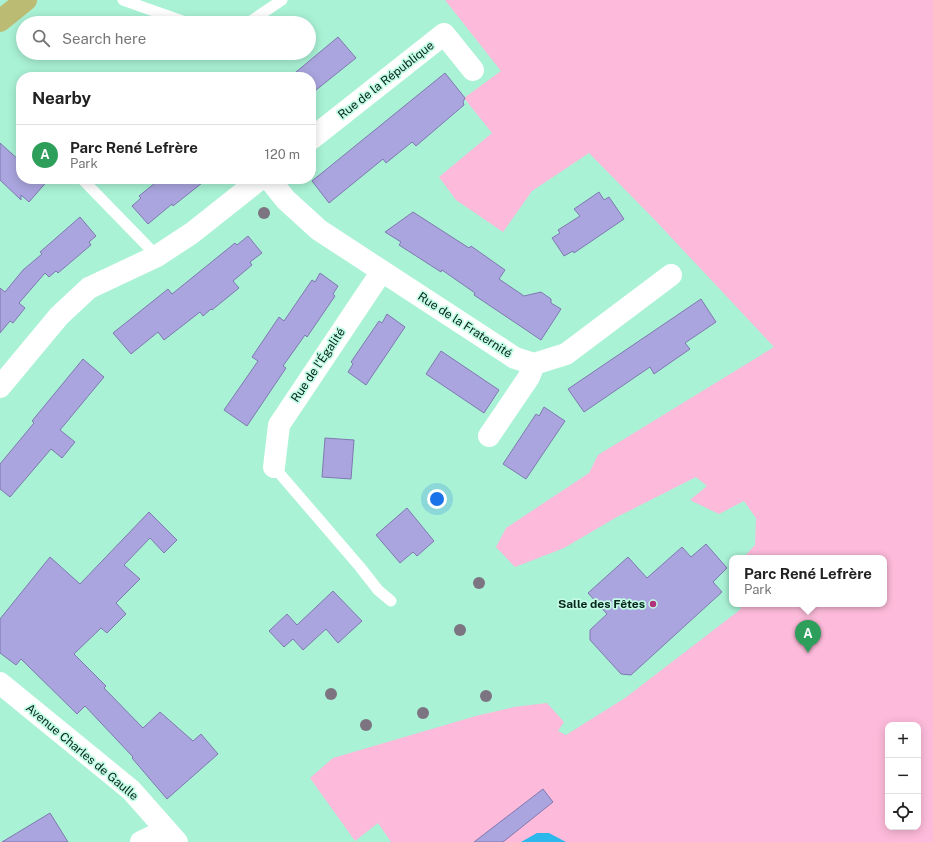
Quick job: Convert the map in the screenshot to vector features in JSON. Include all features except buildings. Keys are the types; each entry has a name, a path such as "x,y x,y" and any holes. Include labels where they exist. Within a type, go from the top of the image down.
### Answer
{"main road":[{"path":"0,21 26,0"}],"street":[{"name":"Rue de la République","path":"316,135 444,34 474,70"},
{"path":"0,387 59,316 89,288 157,256 192,233 254,184"},
{"name":"Rue de la Fraternité","path":"273,184 286,200 319,230 516,358 534,364"},
{"name":"Rue de l'Égalité","path":"274,467 279,425 382,271"},
{"path":"489,436 529,377 534,364 566,354 671,274"},
{"name":"Avenue Charles de Gaulle","path":"0,683 131,790 172,836"},
{"path":"141,842 172,836"}],"lane":[{"path":"123,0 138,3 170,16"},
{"path":"258,16 282,0"},
{"path":"87,184 157,256"},
{"path":"274,467 378,590 391,601"}],"shaded area":[{"path":"445,0 933,0 933,842 391,842 378,823 355,841 310,778 333,758 476,716 514,707 547,703 564,722 558,731 566,735 625,698 741,609 740,607 887,607 887,555 746,555 755,545 756,518 744,501 719,514 690,500 707,486 696,477 615,518 564,548 515,567 496,547 506,528 589,473 598,455 774,347 653,218 589,153 532,191 503,232 456,200 439,177 492,133 464,98 501,71"}],"water":[{"path":"537,833 549,833 566,842 521,842"}],"place":[{"name":"Salle des Fêtes","path":"653,604"},
{"name":"Parc René Lefrère","path":"808,653"}]}
